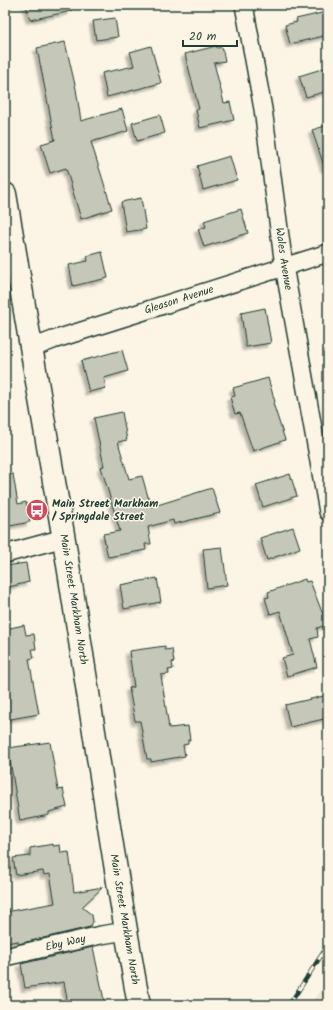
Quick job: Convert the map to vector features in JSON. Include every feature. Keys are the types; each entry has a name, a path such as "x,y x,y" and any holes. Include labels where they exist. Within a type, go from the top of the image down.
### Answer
{"main road":[{"name":"Main Street Markham North","path":"5,194 30,349 64,538 139,1005"}],"street":[{"name":"Wales Avenue","path":"244,5 263,109 284,266 328,512"},
{"name":"Gleason Avenue","path":"30,349 328,253"},
{"path":"5,554 64,538"},
{"name":"Eby Way","path":"5,957 101,935 126,931"}],"shaded area":[{"path":"328,980 328,1005 309,1005"}],"building":[{"path":"26,5 70,5 71,11 30,20"},
{"path":"326,12 328,35 290,44 285,25 297,22 296,19"},
{"path":"115,18 118,37 96,40 93,21"},
{"path":"65,42 76,89 81,121 122,109 128,131 91,142 112,209 81,219 66,168 50,173 41,144 55,140 37,48"},
{"path":"151,46 161,83 107,97 102,73 134,66 130,52"},
{"path":"216,46 217,48 222,47 225,61 214,63 224,103 230,102 234,120 200,128 196,110 199,109 185,54"},
{"path":"328,67 328,91 306,97 299,76"},
{"path":"160,115 165,133 137,141 132,123"},
{"path":"328,125 328,168 325,169 312,130"},
{"path":"230,156 237,180 203,190 197,166"},
{"path":"141,198 146,229 126,232 121,202"},
{"path":"241,209 248,233 204,247 198,229 206,227 204,221"},
{"path":"102,252 108,278 73,286 69,265 88,261 87,256"},
{"path":"265,308 271,343 246,347 241,313"},
{"path":"122,350 128,371 104,378 106,388 89,392 81,361"},
{"path":"268,378 275,402 273,403 285,440 253,451 240,413 235,414 230,397 235,396 233,388"},
{"path":"122,412 127,440 118,442 129,479 142,476 151,507 212,488 220,513 174,524 173,520 148,527 151,544 145,544 146,550 108,557 103,534 120,531 101,467 104,466 94,418"},
{"path":"13,474 18,504 26,502 30,522 5,527 5,475"},
{"path":"290,474 297,496 263,507 256,485"},
{"path":"293,527 300,548 267,560 260,538"},
{"path":"222,547 227,585 207,588 203,549"},
{"path":"26,563 29,582 5,588 5,566"},
{"path":"157,578 161,602 124,609 120,585"},
{"path":"305,579 306,582 310,581 327,625 317,628 318,637 310,639 317,667 287,676 282,658 293,655 280,611 270,614 265,598 269,597 268,592"},
{"path":"24,625 26,635 34,634 36,649 32,649 34,658 29,659 39,714 5,720 5,629"},
{"path":"165,646 165,650 172,649 174,662 172,662 173,669 168,670 169,674 161,675 169,728 188,726 190,740 188,740 188,744 183,745 185,756 151,762 151,759 147,759 140,721 135,721 129,688 134,687 129,651"},
{"path":"328,695 328,718 290,727 285,705"},
{"path":"50,742 58,790 63,789 67,807 49,812 49,815 20,821 8,748"},
{"path":"53,844 53,846 60,845 61,853 69,852 74,892 103,887 82,907 92,915 93,922 90,927 18,944 18,941 5,943 5,912 55,903 50,874 44,875 43,871 16,875 13,858 30,856 30,848"},
{"path":"93,947 105,1005 68,1005 64,982 25,988 21,964"}],"railway":[{"path":"289,1005 328,945"}],"place":[{"name":"Main Street Markham / Springdale Street","path":"37,510"}]}
